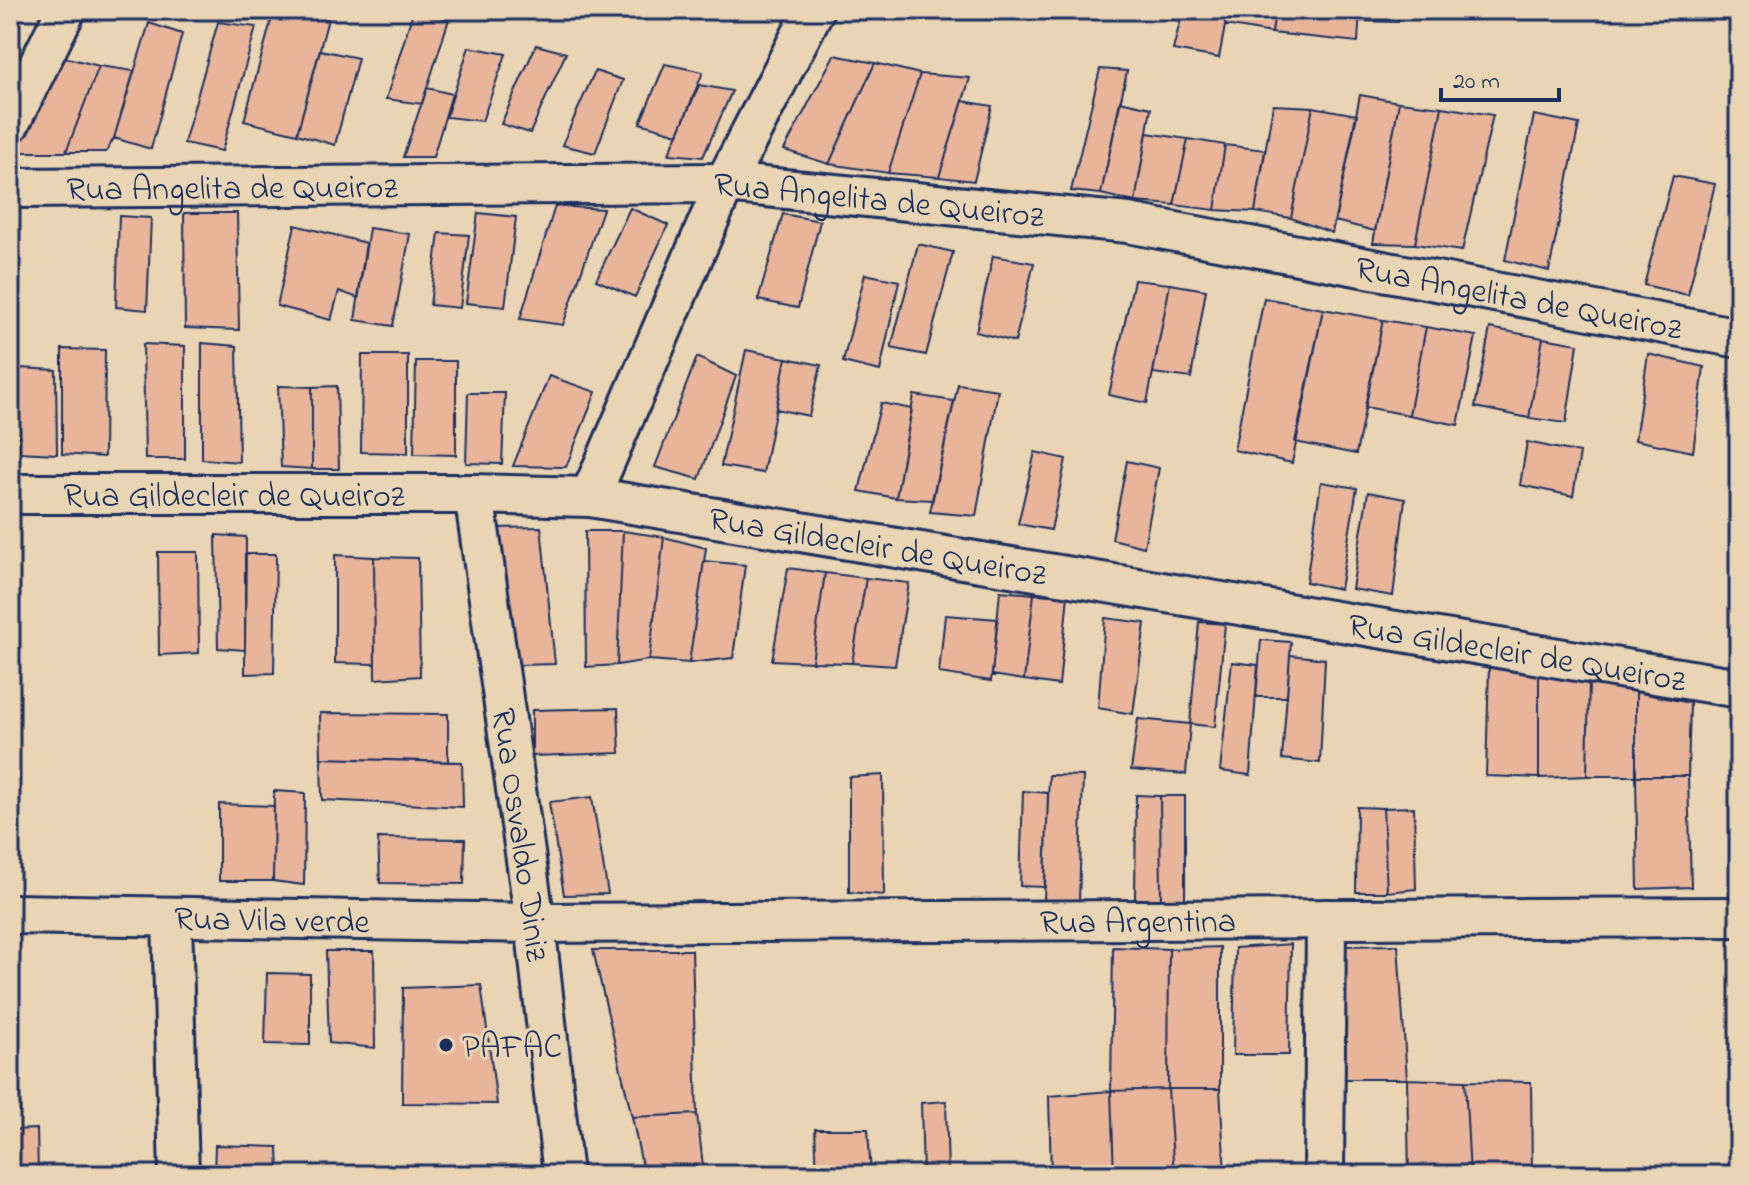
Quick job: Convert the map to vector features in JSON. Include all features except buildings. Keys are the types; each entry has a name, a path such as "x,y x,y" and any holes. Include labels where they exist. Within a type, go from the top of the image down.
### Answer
{"street":[{"path":"10,123 66,10"},
{"path":"590,497 725,183 814,10"},
{"name":"Rua Angelita de Queiroz","path":"10,188 725,183 1128,223 1739,338"},
{"name":"Rua Gildecleir de Queiroz","path":"10,494 590,497 1739,688"},
{"name":"Rua Osvaldo Diniz","path":"474,494 535,923 563,1175"},
{"name":"Rua Vila verde","path":"10,914 535,923"},
{"name":"Rua Argentina","path":"535,923 1739,917"},
{"path":"172,918 179,1175"},
{"path":"1324,1175 1326,919"}],"place":[{"name":"PAFAC","path":"446,1045"}]}
